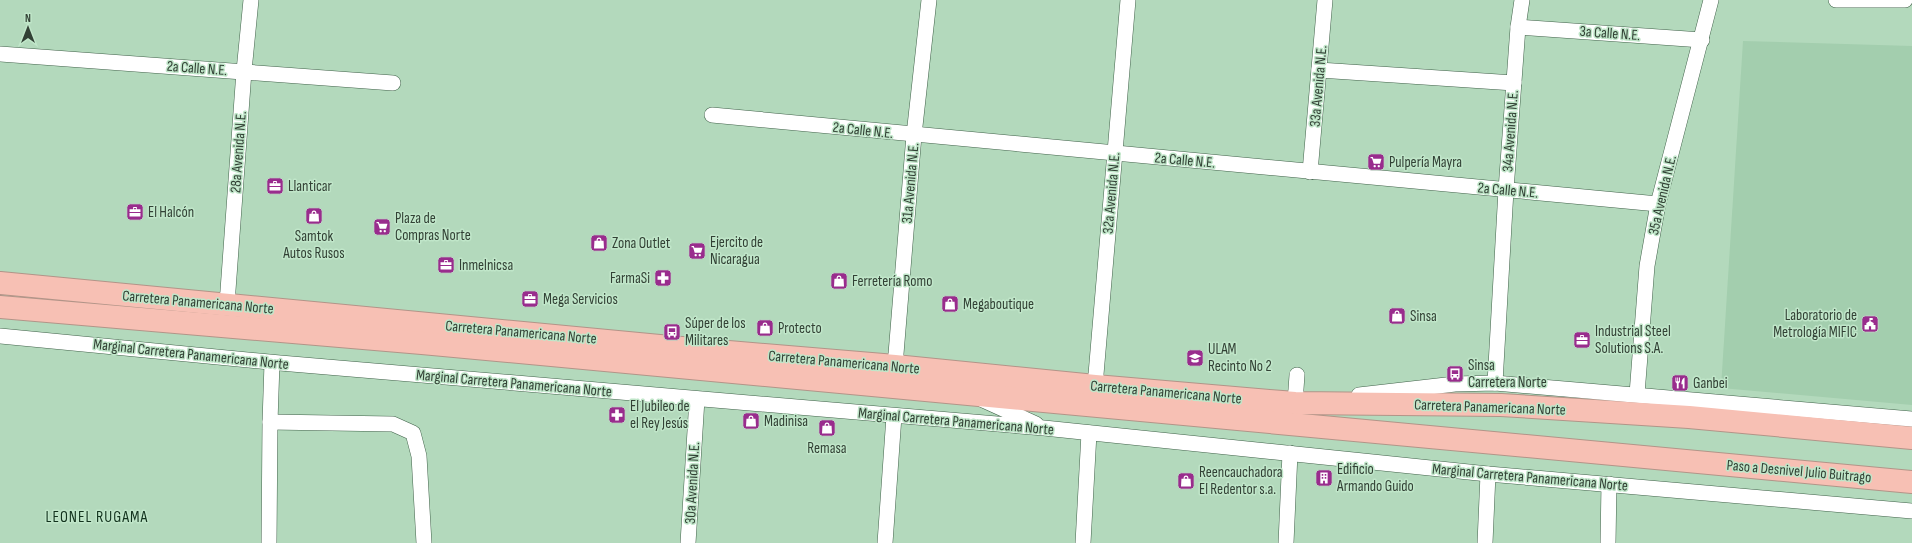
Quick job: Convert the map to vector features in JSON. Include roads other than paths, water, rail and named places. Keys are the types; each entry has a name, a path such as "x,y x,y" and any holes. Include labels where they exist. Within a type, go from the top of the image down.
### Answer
{"highway":[{"name":"Carretera Panamericana Norte","path":"0,283 670,347 1295,403 1500,405 1689,417 1912,438"},
{"name":"Carretera Panamericana Norte","path":"0,307 321,334 970,393 1686,461"},
{"name":"Paso a Desnivel Julio Buitrago","path":"1686,461 1912,482"}],"street":[{"name":"28a Avenida N.E.","path":"227,304 244,71 251,0"},
{"name":"31a Avenida N.E.","path":"895,366 914,135 929,0"},
{"name":"32a Avenida N.E.","path":"1095,386 1128,0"},
{"name":"33a Avenida N.E.","path":"1310,172 1325,0"},
{"name":"34a Avenida N.E.","path":"1495,383 1506,190 1518,26 1522,0"},
{"name":"35a Avenida N.E.","path":"1637,394 1647,266 1658,204 1712,0"},
{"path":"1836,0 1905,0"},
{"name":"3a Calle N.E.","path":"1518,26 1702,40"},
{"name":"2a Calle N.E.","path":"0,54 393,83"},
{"path":"1319,70 1514,83"},
{"name":"2a Calle N.E.","path":"712,115 1658,204"},
{"name":"Marginal Carretera Panamericana Norte","path":"0,336 272,363 1090,432 1488,474 1912,511"},
{"path":"269,543 272,363"},
{"path":"1297,375 1295,403 1455,384 1495,383 1637,394 1912,419"},
{"path":"970,393 1044,428"},
{"name":"30a Avenida N.E.","path":"688,543 697,399"},
{"path":"885,543 894,416"},
{"path":"270,422 393,424 413,432 419,456 424,543"},
{"path":"1082,543 1090,432"},
{"path":"1286,543 1290,453"},
{"path":"1485,543 1488,474"},
{"path":"1608,543 1609,484"}],"place":[{"name":"Pulpería Mayra","path":"1376,162"},
{"name":"Llanticar","path":"275,186"},
{"name":"El Halcón","path":"135,212"},
{"name":"Samtok Autos Rusos","path":"314,216"},
{"name":"Plaza de Compras Norte","path":"382,227"},
{"name":"Zona Outlet","path":"599,243"},
{"name":"Ejercito de Nicaragua","path":"697,251"},
{"name":"Inmelnicsa","path":"446,265"},
{"name":"FarmaSi","path":"663,278"},
{"name":"Ferretería Romo","path":"839,281"},
{"name":"Mega Servicios","path":"530,299"},
{"name":"Megaboutique","path":"950,304"},
{"name":"Sinsa","path":"1397,316"},
{"name":"Laboratorio de Metrología MIFIC","path":"1870,324"},
{"name":"Protecto","path":"765,328"},
{"name":"Súper de los Militares","path":"672,332"},
{"name":"Industrial Steel Solutions S.A.","path":"1582,340"},
{"name":"ULAM Recinto No 2","path":"1195,358"},
{"name":"Sinsa Carretera Norte","path":"1455,374"},
{"name":"Ganbei","path":"1680,383"},
{"name":"El Jubileo de el Rey Jesús","path":"617,415"},
{"name":"Madinisa","path":"751,421"},
{"name":"Remasa","path":"827,428"},
{"name":"Edificio Armando Guido","path":"1324,478"},
{"name":"Reencauchadora El Redentor s.a.","path":"1186,481"}],"district":[{"name":"LEONEL RUGAMA","path":"97,516"}]}
